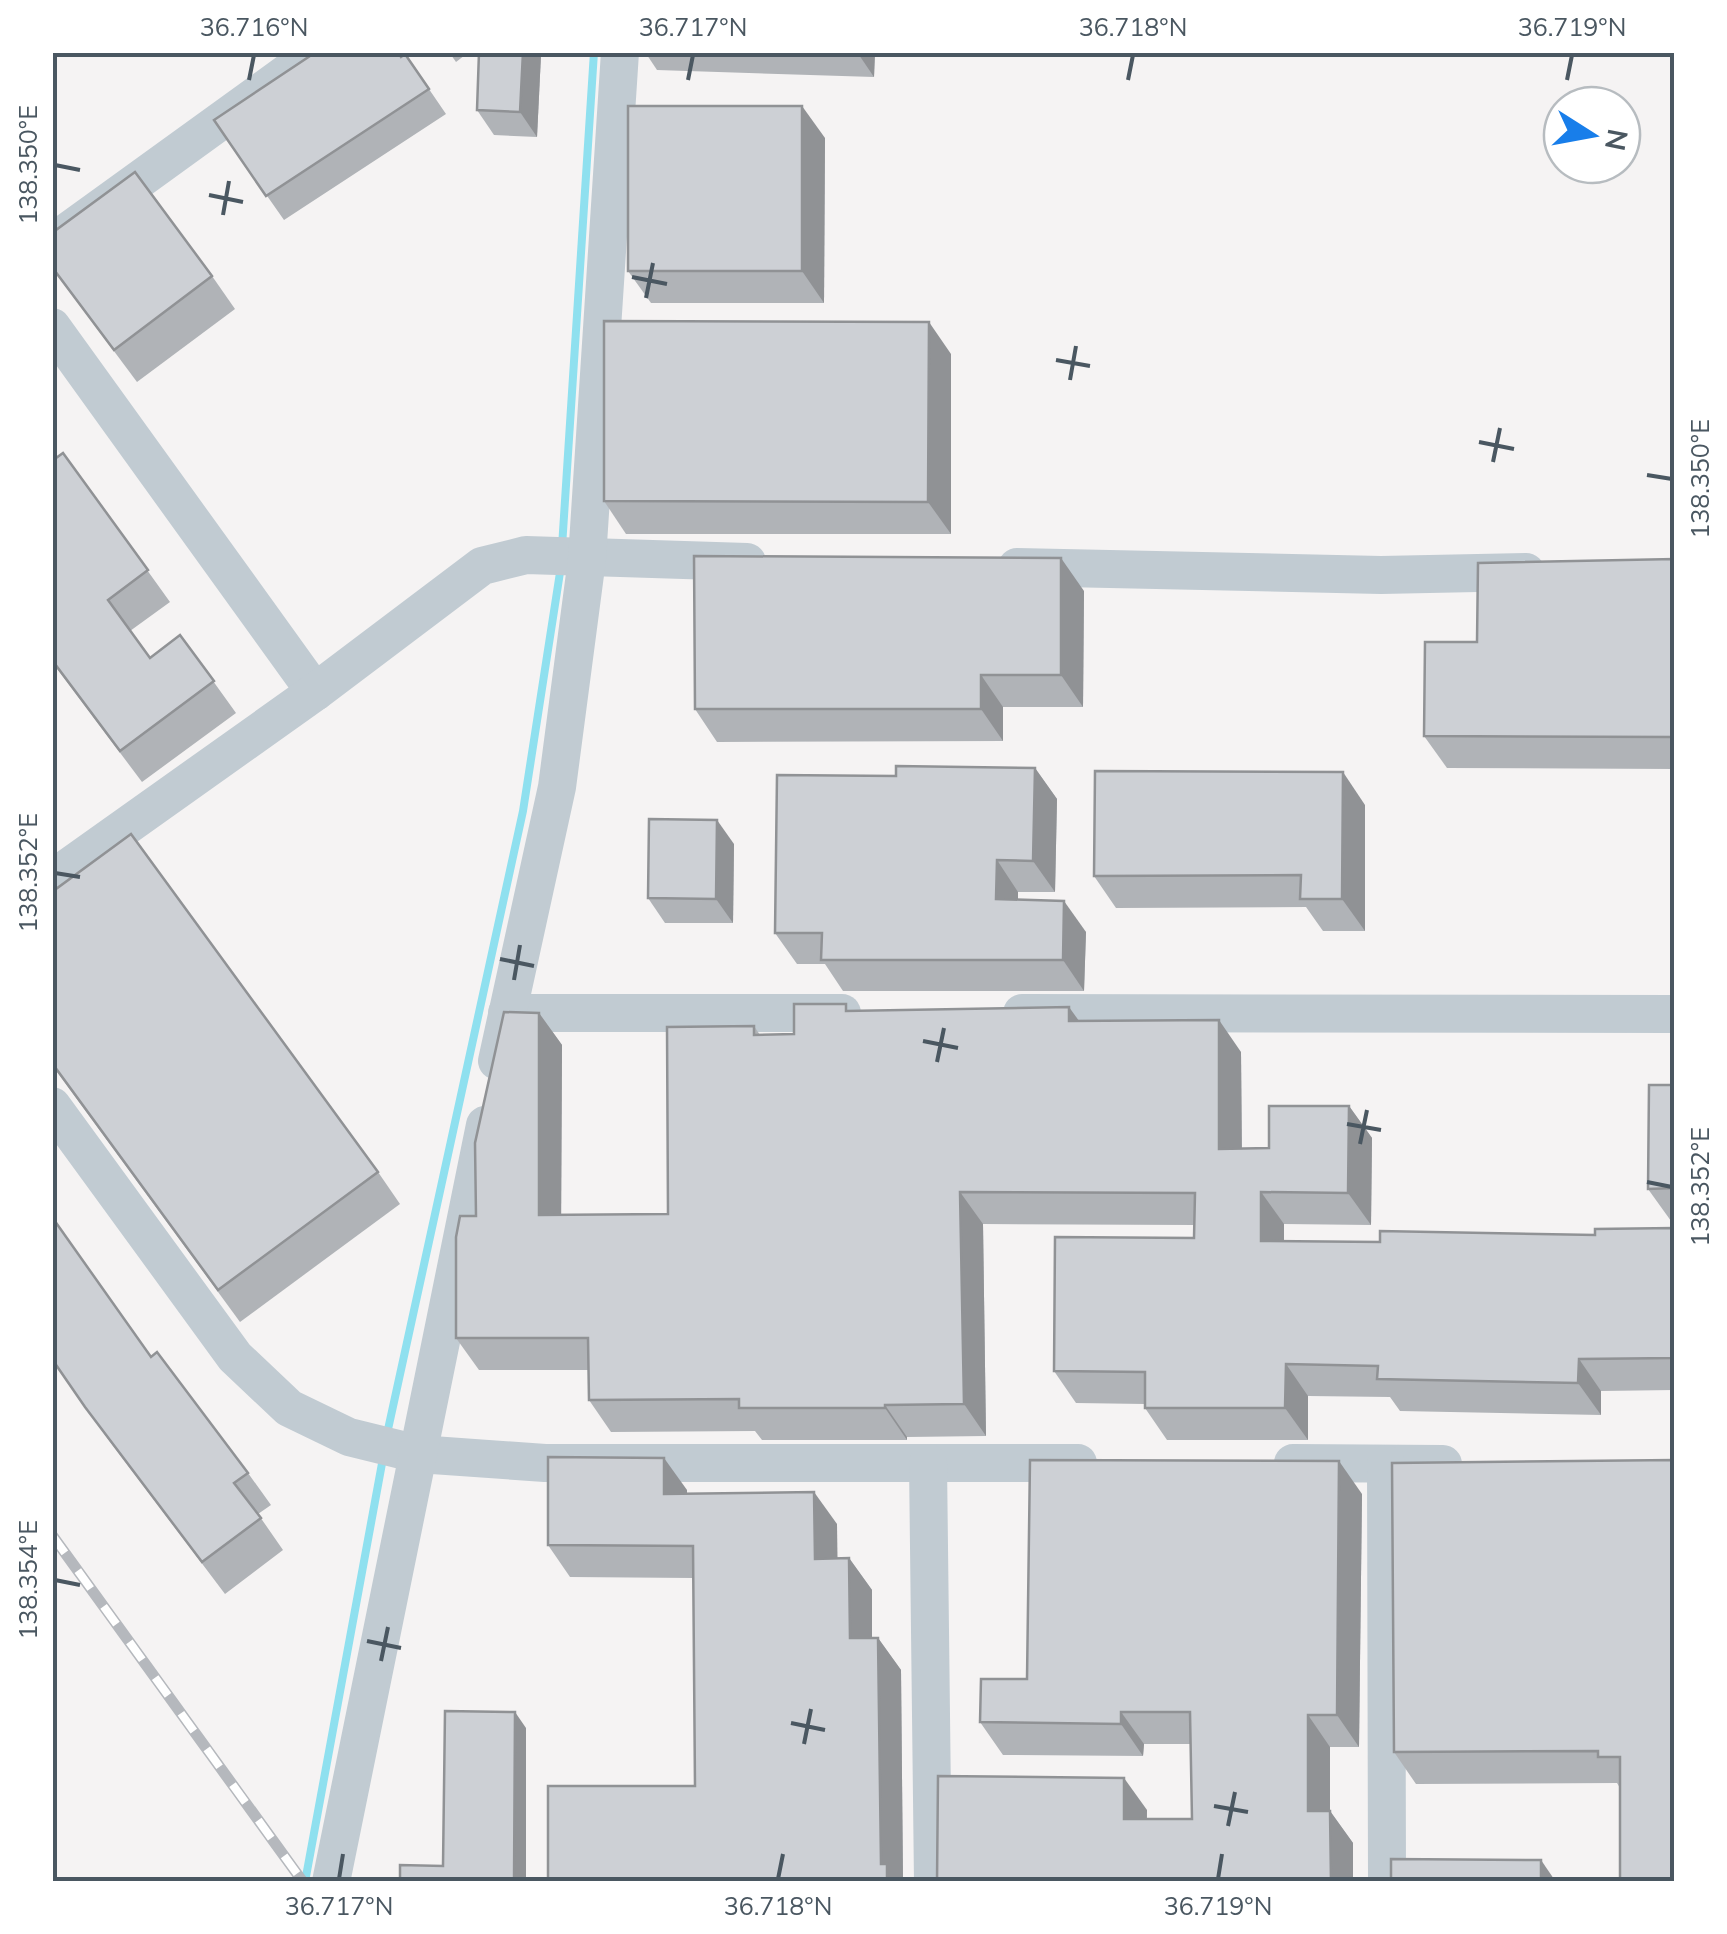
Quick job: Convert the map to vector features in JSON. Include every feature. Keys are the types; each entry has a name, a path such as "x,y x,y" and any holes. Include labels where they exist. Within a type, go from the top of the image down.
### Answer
{"street":[{"path":"52,243 316,52"},
{"path":"332,1882 507,1013 558,788 588,558 620,52"},
{"path":"52,327 315,692"},
{"path":"52,879 315,692 482,566 526,555 781,562"},
{"path":"974,566 1382,575 1557,572"},
{"path":"507,1013 885,1013"},
{"path":"984,1013 1674,1014"},
{"path":"52,1106 235,1356 288,1408 350,1437 418,1454 545,1463 1108,1463"},
{"path":"928,1463 933,1882"},
{"path":"1267,1464 1482,1464"},
{"path":"1386,1464 1387,1882"}],"building":[{"path":"316,52 398,52 401,57 405,54 429,89 266,196 214,120"},
{"path":"479,52 523,52 520,112 477,110"},
{"path":"628,106 802,106 802,271 628,271"},
{"path":"135,172 212,276 114,350 52,267 52,233"},
{"path":"604,321 929,322 928,502 604,501"},
{"path":"63,453 148,570 108,600 150,658 180,635 214,681 120,751 52,660 52,461"},
{"path":"694,556 1061,558 1061,675 981,675 981,709 695,709"},
{"path":"1674,559 1674,737 1424,736 1425,642 1477,642 1478,563"},
{"path":"896,766 1035,768 1033,861 997,860 996,899 1064,901 1063,960 821,960 822,933 775,933 777,775 896,776"},
{"path":"1095,771 1343,772 1342,899 1300,899 1301,875 1094,876"},
{"path":"649,819 717,820 716,899 648,898"},
{"path":"131,834 378,1172 218,1290 52,1063 52,892"},
{"path":"794,1004 846,1004 846,1011 1069,1007 1069,1021 1219,1020 1219,1149 1269,1148 1269,1106 1349,1106 1348,1193 1261,1192 1261,1241 1380,1242 1380,1231 1595,1235 1595,1229 1674,1228 1674,1358 1579,1359 1578,1383 1377,1379 1378,1366 1286,1364 1285,1408 1145,1408 1145,1372 1054,1371 1055,1237 1194,1238 1195,1193 960,1192 964,1404 739,1408 739,1399 589,1400 588,1338 456,1338 456,1237 460,1216 476,1216 475,1143 504,1012 539,1013 539,1215 668,1214 667,1027 754,1026 754,1035 794,1034"},
{"path":"1649,1085 1674,1085 1674,1188 1648,1189"},
{"path":"52,1217 151,1357 157,1352 248,1473 234,1483 261,1518 202,1562 52,1359"},
{"path":"548,1457 664,1458 664,1494 814,1492 815,1559 849,1558 850,1638 878,1638 881,1864 887,1864 887,1882 548,1882 548,1786 695,1786 693,1546 548,1545"},
{"path":"1030,1460 1339,1461 1337,1715 1308,1715 1308,1811 1330,1811 1331,1882 937,1882 938,1776 1124,1778 1124,1819 1192,1819 1190,1712 1121,1712 1121,1724 980,1722 981,1679 1027,1679"},
{"path":"1674,1460 1674,1882 1620,1882 1620,1757 1598,1757 1598,1751 1394,1752 1392,1463"},
{"path":"445,1711 515,1712 514,1882 400,1882 400,1865 443,1866"},
{"path":"1391,1859 1541,1860 1541,1882 1391,1882"}],"waterway":[{"path":"562,547 594,52"},
{"path":"387,1434 523,811 561,566"},
{"path":"305,1882 383,1458"}],"railway":[{"path":"52,1535 303,1882"}]}
